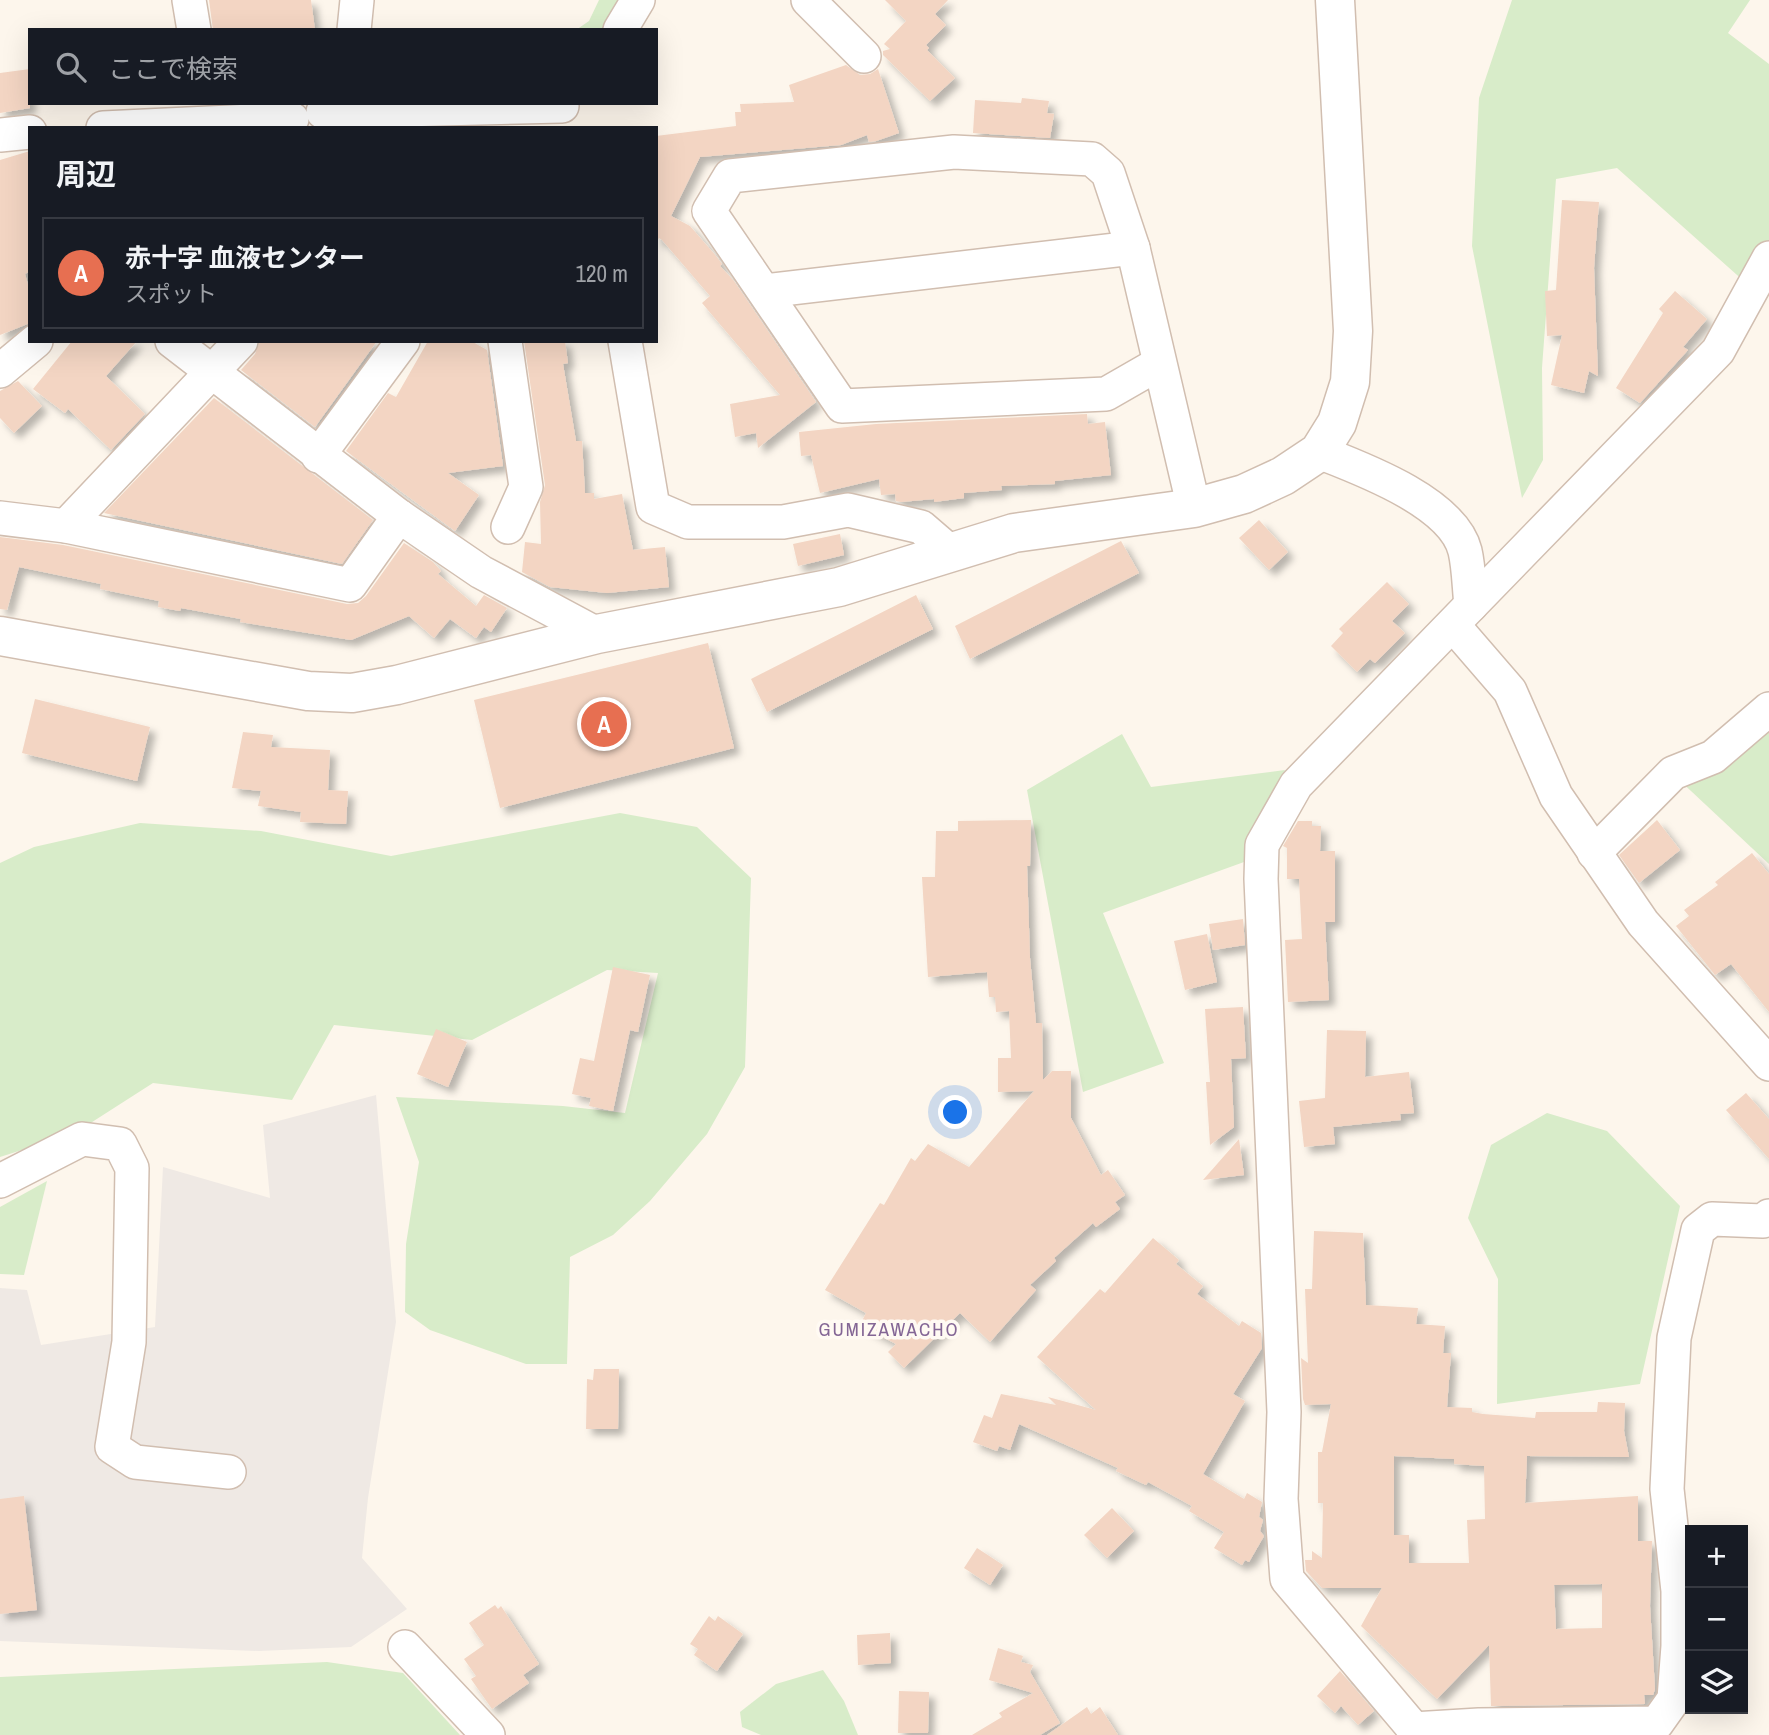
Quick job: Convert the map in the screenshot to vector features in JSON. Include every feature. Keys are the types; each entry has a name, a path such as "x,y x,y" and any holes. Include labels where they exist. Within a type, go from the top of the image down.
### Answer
{"street":[{"path":"189,0 194,28"},
{"path":"354,28 357,0"},
{"path":"621,28 638,0"},
{"path":"808,0 864,56"},
{"path":"0,636 309,691 352,693 397,685 597,634 839,587 1014,533 1195,508 1254,489 1283,476 1319,452 1337,423 1350,382 1353,331 1335,0"},
{"path":"116,126 209,112 459,119 559,112"},
{"path":"0,135 28,132"},
{"path":"1160,363 1107,394 842,406 709,211 730,176 954,152 1092,159 1108,173 1133,248 1195,508"},
{"path":"765,291 1133,248"},
{"path":"1769,258 1718,351 1296,785 1262,845 1284,1412 1281,1499 1287,1579 1416,1732 1657,1723 1674,1699 1678,1591 1667,1489 1674,1338 1698,1230 1712,1219 1763,1221 1769,1216"},
{"path":"0,371 34,343"},
{"path":"175,343 399,516 481,572 597,634"},
{"path":"66,526 238,343"},
{"path":"318,456 402,343"},
{"path":"505,343 526,487 508,527"},
{"path":"625,343 653,507 688,522 783,522 849,510 921,527 950,552"},
{"path":"1319,452 1372,472 1415,495 1447,524 1464,548 1462,615 1510,691 1556,796 1643,923 1769,1064"},
{"path":"0,518 66,526 350,586 399,516"},
{"path":"1594,853 1673,773 1713,757 1769,709"},
{"path":"0,1181 82,1139 120,1144 132,1168 129,1342 112,1447 135,1462 229,1472"},
{"path":"405,1647 488,1735"}],"shaded area":[{"path":"376,1095 396,1322 368,1498 362,1558 407,1609 351,1647 259,1651 0,1641 0,1288 27,1290 41,1345 155,1327 163,1167 270,1198 263,1125"}],"green space":[{"path":"599,0 637,0 613,28 579,28 589,21"},
{"path":"1512,0 1750,0 1728,33 1769,64 1769,258 1746,283 1617,168 1556,179 1542,368 1543,460 1522,498 1472,246 1479,98"},
{"path":"1769,708 1769,864 1675,776"},
{"path":"1122,734 1151,787 1285,770 1244,862 1103,913 1164,1063 1083,1092 1027,790"},
{"path":"620,813 697,827 751,878 745,1067 707,1134 650,1201 613,1235 570,1257 567,1364 526,1364 430,1330 405,1312 406,1244 419,1162 396,1097 563,1106 625,1113 658,973 607,970 472,1040 334,1025 292,1100 153,1083 75,1133 0,1157 0,863 34,847 140,823 261,831 391,856"},
{"path":"1547,1113 1607,1131 1680,1206 1640,1384 1497,1404 1498,1279 1468,1218 1491,1145"},
{"path":"47,1181 24,1275 0,1274 0,1207"},
{"path":"327,1662 403,1673 460,1735 0,1735 0,1677"},
{"path":"823,1670 844,1701 858,1735 761,1735 742,1727 740,1712 776,1684"}],"building":[{"path":"209,0 311,0 315,28 213,28"},
{"path":"885,0 948,0 935,14 946,25 926,45 929,48 927,50 955,78 930,101 883,55 883,51 890,49 884,44 906,21"},
{"path":"846,65 860,75 870,74 878,69 899,133 869,142 867,135 841,145 700,157 671,216 690,226 716,256 722,264 720,266 734,281 816,402 758,448 756,433 735,437 730,404 780,395 702,303 710,296 662,240 658,240 658,136 736,126 735,112 741,112 740,104 794,102 789,85"},
{"path":"28,69 30,108 0,113 0,73"},
{"path":"1022,98 1049,101 1047,113 1054,114 1050,138 973,133 975,100 1021,103"},
{"path":"28,152 28,272 25,274 28,285 28,324 0,335 0,160"},
{"path":"1562,200 1599,202 1594,268 1598,376 1589,371 1584,393 1551,385 1562,335 1547,336 1545,291 1556,290"},
{"path":"1675,291 1707,319 1683,347 1688,350 1640,403 1616,388 1663,313 1659,309"},
{"path":"70,343 135,343 106,376 145,414 111,450 68,409 65,413 33,389"},
{"path":"259,343 376,343 315,427 241,370 255,354"},
{"path":"427,343 475,343 487,350 503,466 448,473 479,495 455,531 346,451 388,393 396,397"},
{"path":"524,343 565,343 568,363 563,364 576,441 582,441 585,493 594,493 594,499 622,494 633,550 665,547 669,587 607,593 550,587 522,572 525,542 541,544 540,502 545,485"},
{"path":"18,381 42,406 14,433 0,418 0,391"},
{"path":"214,398 373,520 342,564 104,513"},
{"path":"1087,414 1088,424 1105,422 1111,475 1055,481 1055,484 1001,486 1002,490 964,493 964,498 934,502 934,499 901,502 896,501 895,494 881,495 879,479 820,493 811,455 801,456 799,432 876,424"},
{"path":"1259,520 1288,552 1269,570 1239,538"},
{"path":"840,534 844,555 798,566 793,544"},
{"path":"0,537 63,545 347,604 358,603 366,596 404,543 433,562 441,571 438,574 476,606 484,595 507,608 491,632 484,627 476,638 450,619 434,638 409,616 351,640 240,622 241,619 181,608 180,611 158,607 159,601 100,589 101,584 19,567 7,610 0,609"},
{"path":"1121,541 1139,573 970,659 955,626"},
{"path":"1387,582 1409,604 1392,621 1405,633 1375,663 1370,659 1357,672 1331,646 1343,633 1339,629"},
{"path":"916,595 933,629 767,712 751,679"},
{"path":"708,643 734,748 500,808 474,700"},
{"path":"35,699 150,727 137,781 22,753"},
{"path":"243,732 273,735 271,747 330,750 328,790 348,791 346,824 300,822 301,812 258,806 261,791 232,788"},
{"path":"1031,820 1030,866 1027,866 1030,958 1036,1023 1042,1023 1043,1080 1052,1071 1071,1071 1071,1118 1101,1175 1108,1170 1125,1195 1115,1202 1120,1209 1096,1227 1093,1223 1054,1258 1056,1261 1030,1285 1036,1290 990,1342 960,1313 904,1368 888,1352 896,1344 860,1325 866,1313 825,1290 880,1203 884,1205 911,1158 915,1161 928,1144 969,1167 1034,1091 998,1092 998,1058 1011,1058 1009,1011 996,1012 995,997 989,997 987,972 928,977 922,877 935,877 936,831 958,831 958,821"},
{"path":"1657,820 1680,850 1639,883 1619,855"},
{"path":"1298,821 1312,821 1312,826 1321,826 1320,851 1335,851 1335,922 1325,922 1329,1000 1288,1002 1285,940 1302,939 1299,879 1287,879 1287,848 1283,846"},
{"path":"1752,853 1769,874 1769,1012 1731,964 1715,975 1676,926 1689,916 1684,910 1718,885 1715,882"},
{"path":"1243,919 1245,945 1213,950 1209,924"},
{"path":"1207,934 1217,982 1185,990 1174,941"},
{"path":"613,967 650,975 638,1032 630,1030 613,1111 589,1106 591,1098 572,1094 580,1058 594,1061"},
{"path":"1243,1007 1246,1058 1231,1059 1234,1127 1210,1145 1206,1082 1210,1082 1205,1009"},
{"path":"436,1029 467,1042 448,1087 417,1074"},
{"path":"1327,1030 1366,1031 1365,1077 1409,1072 1414,1113 1400,1114 1401,1120 1333,1127 1335,1144 1304,1147 1299,1101 1325,1098"},
{"path":"1746,1093 1769,1119 1769,1159 1726,1110"},
{"path":"1239,1139 1244,1175 1203,1180"},
{"path":"1314,1231 1363,1233 1366,1305 1418,1308 1416,1324 1445,1326 1443,1353 1451,1353 1447,1407 1472,1408 1472,1412 1483,1414 1535,1418 1536,1412 1597,1412 1598,1402 1625,1403 1624,1431 1629,1457 1527,1456 1525,1503 1638,1496 1638,1541 1652,1541 1650,1606 1655,1689 1653,1695 1644,1695 1645,1704 1491,1706 1489,1645 1437,1699 1361,1626 1382,1588 1322,1588 1306,1571 1305,1560 1312,1560 1312,1551 1322,1558 1323,1503 1318,1503 1318,1452 1322,1452 1331,1404 1305,1405 1303,1399 1301,1358 1308,1363 1305,1289 1312,1289","holes":["1394,1456 1454,1459 1454,1464 1484,1466 1485,1519 1467,1520 1469,1563 1409,1563 1409,1535 1394,1535","1602,1584 1602,1628 1556,1629 1554,1585"]},
{"path":"1153,1238 1179,1260 1176,1264 1203,1286 1197,1294 1239,1326 1242,1321 1261,1333 1262,1348 1233,1394 1245,1401 1203,1474 1244,1499 1247,1493 1262,1502 1259,1517 1263,1520 1260,1531 1264,1536 1249,1562 1245,1560 1242,1565 1214,1548 1224,1532 1189,1511 1192,1506 1148,1482 1146,1485 1116,1471 1118,1468 1019,1424 1010,1450 999,1446 997,1451 973,1442 984,1415 992,1418 1001,1394 1056,1405 1048,1397 1096,1410 1037,1357 1100,1289 1105,1293"},
{"path":"594,1369 619,1369 618,1429 586,1429 587,1379 593,1380"},
{"path":"24,1496 37,1610 0,1614 0,1499"},
{"path":"1112,1508 1134,1531 1107,1558 1084,1535"},
{"path":"977,1548 1003,1565 990,1585 964,1568"},
{"path":"495,1605 498,1609 501,1606 539,1664 523,1675 529,1683 492,1709 471,1679 476,1676 464,1659 484,1645 469,1623"},
{"path":"709,1616 715,1621 718,1616 743,1634 717,1671 694,1655 698,1649 690,1644"},
{"path":"890,1633 891,1663 858,1665 857,1635"},
{"path":"998,1648 1023,1656 1021,1662 1033,1665 1030,1672 1060,1723 1040,1735 972,1735 1002,1717 999,1713 1033,1693 989,1680"},
{"path":"1340,1671 1374,1711 1358,1725 1341,1706 1335,1713 1317,1696"},
{"path":"899,1691 929,1692 928,1733 898,1733"},
{"path":"1087,1707 1091,1714 1100,1707 1118,1735 1047,1735"}],"place":[{"name":"赤十字 血液センター","path":"604,724"}],"district":[{"name":"GUMIZAWACHO","path":"889,1329"}]}
